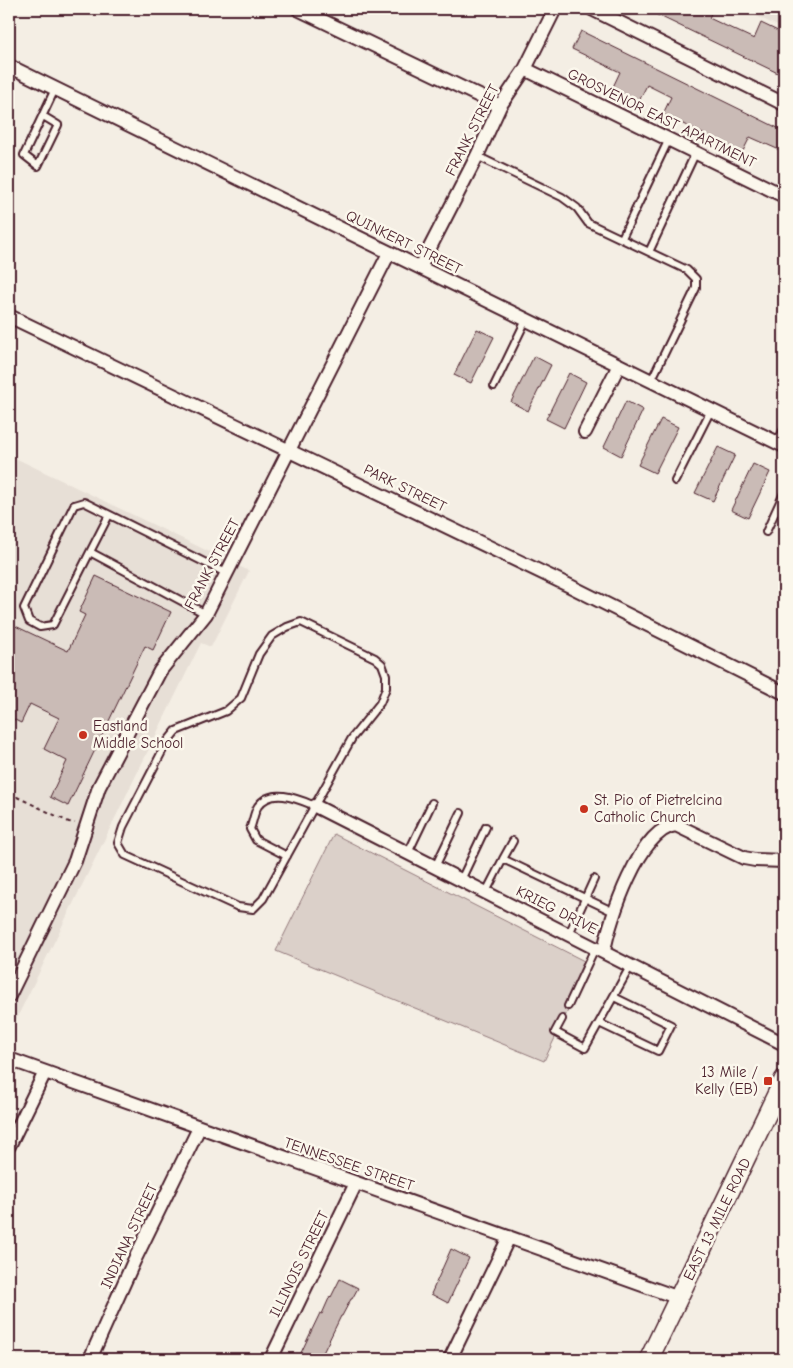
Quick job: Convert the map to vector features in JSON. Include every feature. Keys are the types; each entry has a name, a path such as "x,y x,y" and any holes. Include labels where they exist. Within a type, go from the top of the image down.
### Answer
{"main road":[{"name":"EAST 13 MILE ROAD","path":"649,1359 784,1079"}],"street":[{"path":"298,9 500,106"},
{"name":"FRANK STREET","path":"420,267 477,156 500,106 525,69 555,9"},
{"path":"592,9 784,104"},
{"name":"QUINKERT STREET","path":"9,66 781,444"},
{"name":"GROSVENOR EAST APARTMENT","path":"525,69 784,196"},
{"name":"FRANK STREET","path":"9,996 75,861 99,787 160,671 206,614 389,253"},
{"name":"PARK STREET","path":"9,316 570,586 784,694"},
{"path":"585,432 619,365"},
{"name":"KRIEG DRIVE","path":"315,806 784,1044"},
{"path":"600,949 614,912 637,862 656,836 670,826 676,825 744,858 784,861"},
{"name":"TENNESSEE STREET","path":"9,1059 679,1298"},
{"path":"9,1146 44,1072"},
{"name":"INDIANA STREET","path":"90,1359 134,1261 199,1128"},
{"name":"ILLINOIS STREET","path":"271,1359 356,1183"},
{"path":"450,1359 509,1237"}],"lane":[{"path":"43,116 58,125 38,166 24,155 55,89"},
{"path":"622,238 669,139"},
{"path":"649,252 696,152"},
{"path":"477,156 562,197 577,208 588,223 687,270 696,279 696,288 651,381"},
{"path":"494,386 526,320"},
{"path":"675,482 711,410"},
{"path":"781,444 784,429"},
{"path":"766,532 784,493"},
{"path":"109,515 53,625 40,627 29,621 24,608 74,506 84,502 226,573"},
{"path":"90,552 206,614"},
{"path":"301,622 375,658 382,664 386,675 386,688 380,703 352,738 287,856 263,899 254,908 238,908 125,855 118,843 123,827 167,742 176,731 226,711 241,698 259,654 272,636 287,626 301,622"},
{"path":"287,856 256,840 250,829 257,808 266,798 279,795 315,806"},
{"path":"408,853 432,803"},
{"path":"435,866 461,813"},
{"path":"461,880 486,826"},
{"path":"486,892 513,841"},
{"path":"503,859 614,912"},
{"path":"569,934 594,878"},
{"path":"568,1006 600,949"},
{"path":"562,1019 555,1032 585,1048 631,965"},
{"path":"599,1023 658,1051 671,1025 614,996"}],"path":[{"path":"9,800 17,797 69,822 86,824"}],"shaded area":[{"path":"742,9 784,9 784,29"},
{"name":"Eastland Middle School","path":"9,455 249,571 211,647 201,643 9,1034"},
{"path":"334,834 590,964 544,1061 276,951"}],"building":[{"path":"645,9 713,9 709,18 754,39 761,23 784,34 778,51 784,54 784,76"},
{"path":"581,31 784,131 784,152 750,137 742,153 715,140 663,114 671,97 647,85 638,103 612,89 620,72 572,49"},
{"path":"477,329 494,337 471,383 454,375"},
{"path":"534,356 551,365 528,411 511,402"},
{"path":"569,373 586,382 564,428 546,419"},
{"path":"626,401 643,410 621,456 604,447"},
{"path":"661,419 678,427 655,473 638,465"},
{"path":"718,447 735,455 713,501 695,493"},
{"path":"753,464 770,472 748,518 731,510"},
{"path":"96,576 171,612 153,650 145,646 68,806 50,797 67,761 44,749 59,718 30,704 21,723 9,717 9,623 68,651 85,615 79,612"},
{"path":"451,1249 469,1258 448,1303 431,1294"},
{"path":"340,1279 358,1288 341,1316 320,1359 298,1359 320,1313 322,1314"}],"place":[{"name":"Eastland Middle School","path":"83,735"},
{"name":"St. Pio of Pietrelcina Catholic Church","path":"584,809"},
{"name":"13 Mile / Kelly (EB)","path":"768,1081"}]}
